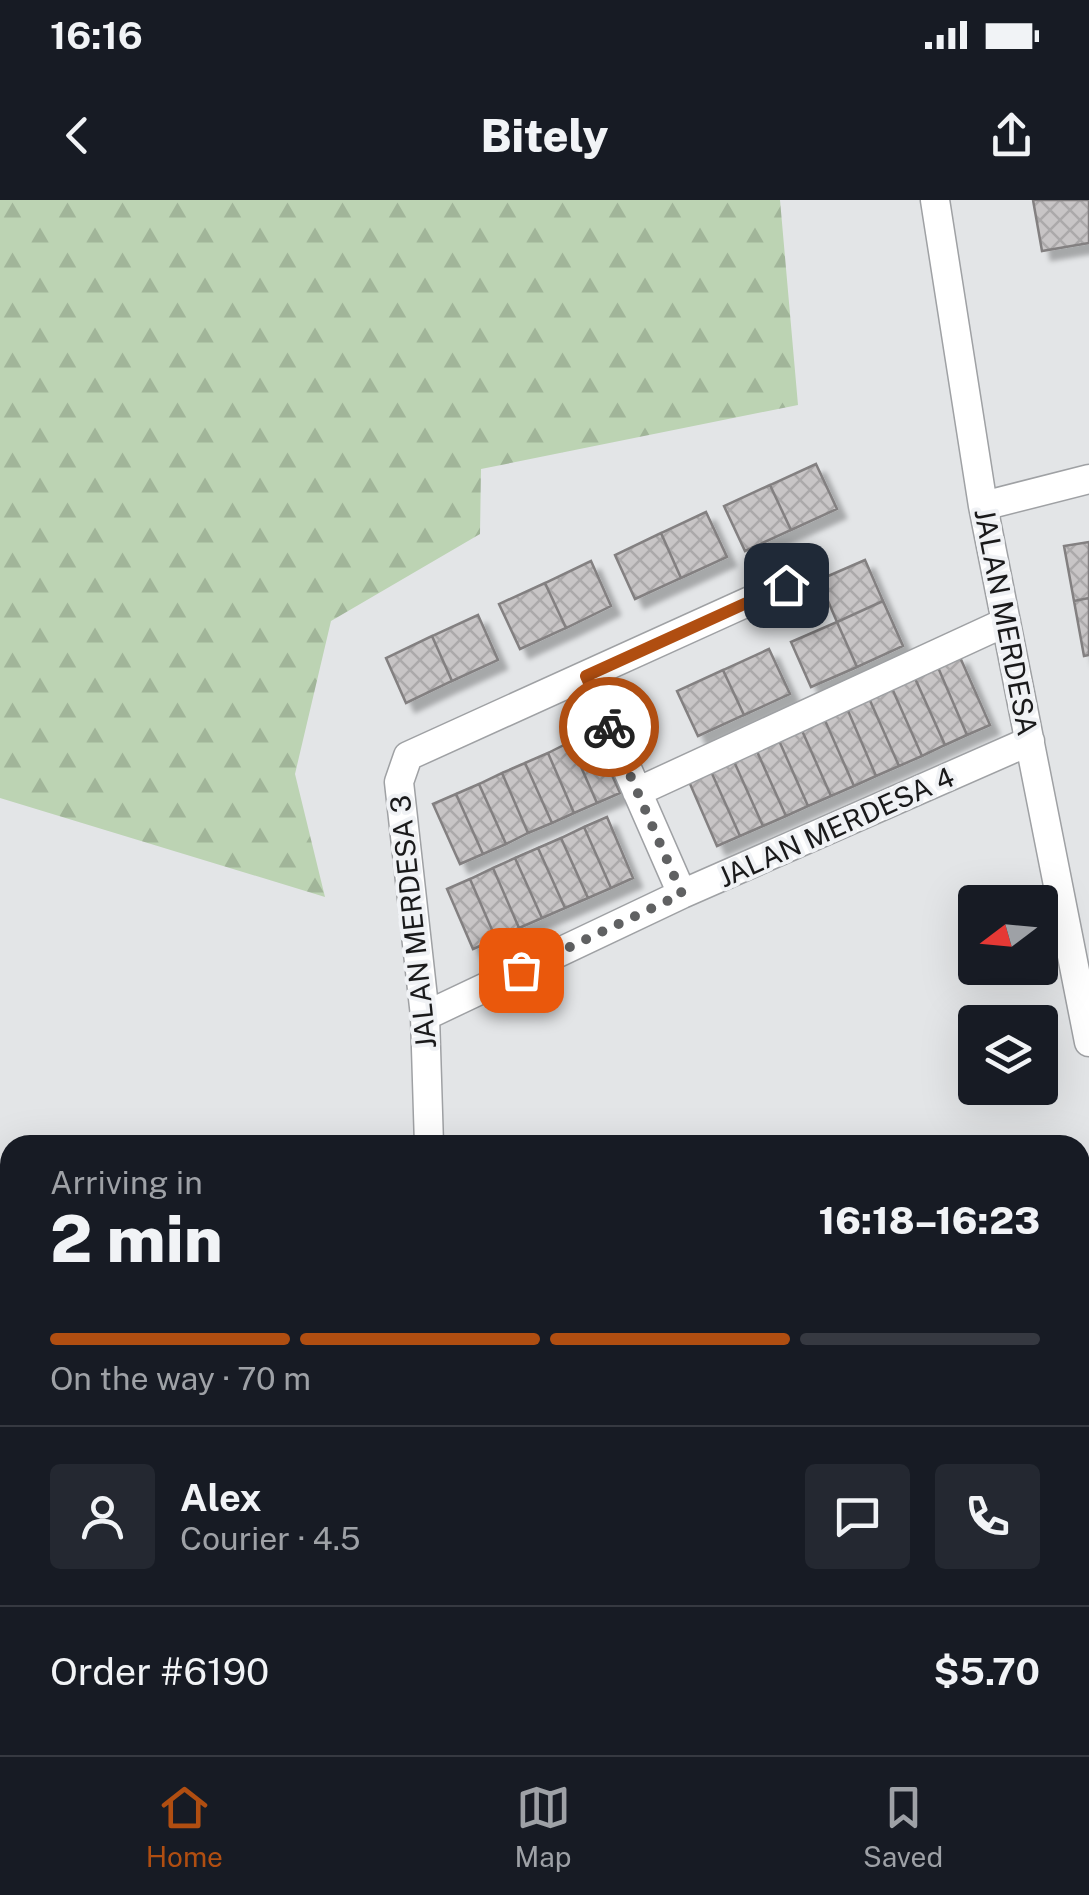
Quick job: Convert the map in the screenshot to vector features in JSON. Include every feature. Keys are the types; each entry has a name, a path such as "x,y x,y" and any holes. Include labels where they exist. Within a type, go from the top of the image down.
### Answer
{"street":[{"name":"JALAN MERDESA","path":"935,200 983,506 1089,1042"},
{"path":"983,506 1089,479"},
{"name":"JALAN MERDESA 3","path":"429,1135 425,1016 398,782 408,756 786,585"},
{"path":"637,792 1006,622"},
{"path":"586,676 682,894"},
{"name":"JALAN MERDESA 4","path":"425,1016 682,894 1030,742"}],"green space":[{"path":"0,200 780,200 798,405 481,469 480,534 331,621 295,774 325,897 0,798"}],"building":[{"path":"1033,200 1089,200 1089,243 1042,251"},
{"path":"816,464 837,509 791,530 770,485"},
{"path":"770,485 791,530 745,551 724,506"},
{"path":"706,512 727,557 681,578 661,533"},
{"path":"661,533 681,578 635,599 615,555"},
{"path":"1089,542 1089,598 1074,601 1064,546"},
{"path":"865,560 883,601 837,622 819,580"},
{"path":"591,561 611,606 566,628 545,583"},
{"path":"545,583 566,628 520,649 499,604"},
{"path":"1089,598 1089,655 1084,656 1074,601"},
{"path":"883,601 903,646 857,667 837,622"},
{"path":"478,615 498,660 452,681 432,636"},
{"path":"837,622 857,667 811,687 791,642"},
{"path":"432,636 452,681 406,703 386,658"},
{"path":"769,649 790,694 744,715 723,670"},
{"path":"959,655 990,725 967,735 937,665"},
{"path":"937,665 967,735 945,745 914,676"},
{"path":"723,670 744,715 698,736 677,691"},
{"path":"914,676 945,745 922,756 891,686"},
{"path":"891,686 922,756 899,766 868,696"},
{"path":"868,696 899,766 876,776 846,706"},
{"path":"846,706 876,776 854,786 823,716"},
{"path":"823,716 854,786 831,796 800,726"},
{"path":"800,726 831,796 808,806 777,736"},
{"path":"593,733 620,793 597,803 570,742"},
{"path":"777,736 808,806 786,816 755,747"},
{"path":"570,742 597,803 574,813 548,753"},
{"path":"755,747 786,816 763,826 732,757"},
{"path":"548,753 574,813 552,823 525,763"},
{"path":"732,757 763,826 740,836 709,767"},
{"path":"525,763 552,823 528,833 502,773"},
{"path":"709,767 740,836 717,846 687,777"},
{"path":"502,773 528,833 506,844 479,784"},
{"path":"479,784 506,844 483,854 456,794"},
{"path":"456,794 483,854 460,864 433,804"},
{"path":"607,817 633,878 611,888 584,827"},
{"path":"584,827 611,888 588,898 561,838"},
{"path":"561,838 588,898 565,908 538,848"},
{"path":"538,848 565,908 542,918 515,858"},
{"path":"515,858 542,918 519,928 493,868"},
{"path":"493,868 519,928 496,939 470,879"},
{"path":"470,879 496,939 473,949 447,889"}],"way so far":[{"path":"521,970 682,894 609,727"}],"route":[{"path":"609,727 586,676 786,585"}]}
